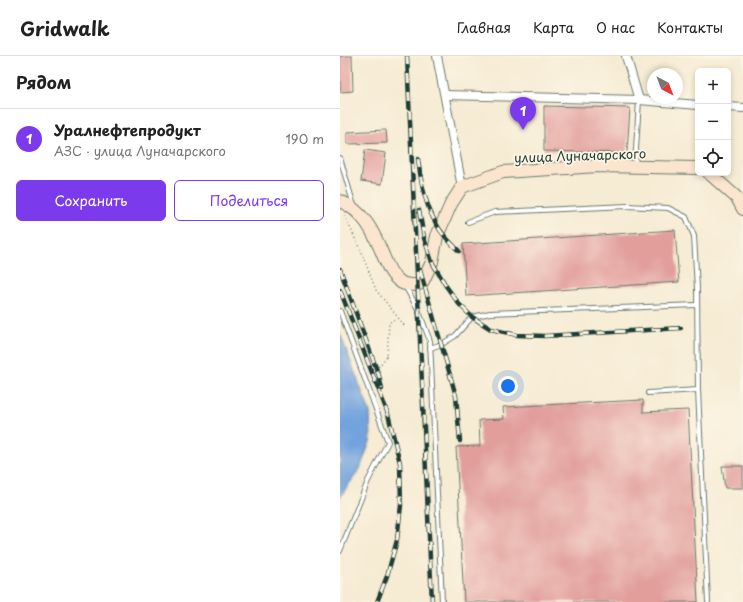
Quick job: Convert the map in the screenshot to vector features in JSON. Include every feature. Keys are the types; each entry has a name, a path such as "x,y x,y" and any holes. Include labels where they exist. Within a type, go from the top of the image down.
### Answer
{"street":[{"path":"346,208 362,216 374,233 391,274 403,284 417,285 423,281 432,262 440,229 451,204 462,187 437,56"},
{"path":"626,56 639,100"},
{"path":"445,95 639,100 695,105"},
{"path":"731,107 743,108"},
{"name":"улица Луначарского","path":"462,187 503,172 599,166 695,168"},
{"path":"712,176 738,198 743,209"}],"lane":[{"path":"635,166 639,100"},
{"path":"340,158 346,208"},
{"path":"468,222 495,212 627,206 668,208 686,217 694,236 697,305 698,390 708,602"},
{"path":"403,284 418,309 430,342 442,602"},
{"path":"430,348 442,344 455,336 472,317 490,313 697,305"},
{"path":"340,311 388,442 368,481 340,551"},
{"path":"648,393 698,390"}],"path":[{"path":"346,208 376,290 404,325"},
{"path":"366,379 372,375 387,356 389,322 397,318"}],"water":[{"path":"340,333 370,412 371,439 360,469 340,497"}],"building":[{"path":"340,56 352,56 353,91 340,92"},
{"path":"544,106 630,108 627,153 544,151"},
{"path":"386,130 387,143 347,144 347,132"},
{"path":"365,150 386,153 382,184 361,181"},
{"path":"675,230 679,282 466,296 463,244"},
{"path":"643,400 643,412 688,410 698,602 464,602 456,447 480,446 479,420 504,419 503,407"},
{"path":"722,466 743,466 743,488 725,488"}],"railway":[{"path":"407,56 432,602"},
{"path":"418,159 424,193 429,209 441,232 459,251"},
{"path":"419,210 424,238 432,262 446,286 459,304 472,317 491,329 517,335 545,336 681,328"},
{"path":"340,269 379,376 382,389"},
{"path":"420,270 456,396 460,441"},
{"path":"340,290 388,414 400,463 401,505 397,540 387,576 377,602"}],"place":[{"name":"Уралнефтепродукт","path":"523,130"}]}
